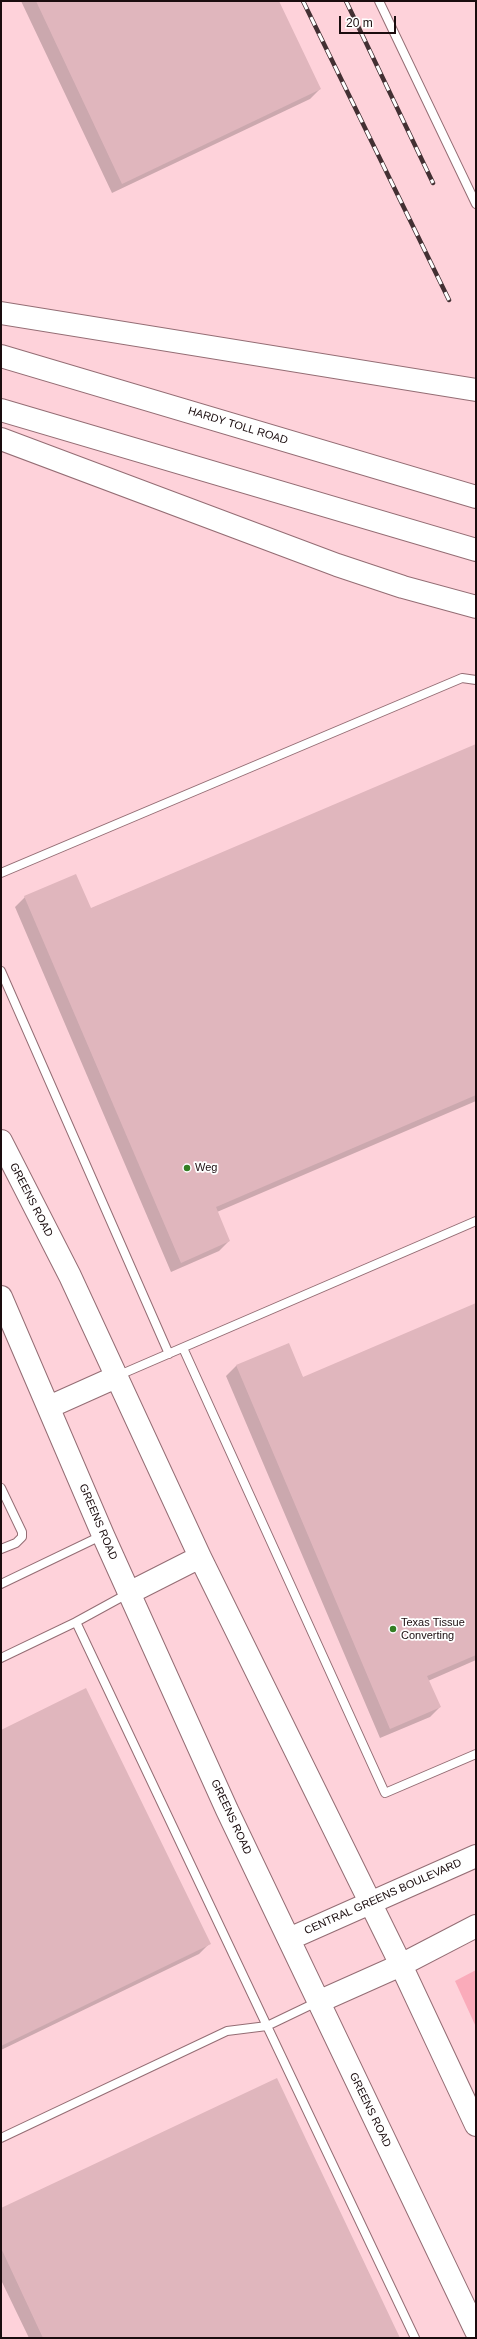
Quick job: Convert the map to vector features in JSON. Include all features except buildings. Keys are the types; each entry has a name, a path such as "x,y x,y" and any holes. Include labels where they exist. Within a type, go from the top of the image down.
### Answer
{"main road":[{"path":"1,313 476,390"},
{"name":"HARDY TOLL ROAD","path":"1,356 476,497"},
{"path":"1,410 475,550"},
{"path":"1,439 337,565 403,587 476,607"},
{"name":"GREENS ROAD","path":"1,1141 70,1276 200,1557 401,1965 476,2125"},
{"name":"GREENS ROAD","path":"1,1297 103,1536 227,1810 290,1939 318,2002 476,2331"},
{"path":"49,1407 116,1377"},
{"path":"129,1593 200,1557"},
{"name":"CENTRAL GREENS BOULEVARD","path":"290,1939 476,1856"},
{"path":"318,2002 401,1965 476,1926"}],"lane":[{"path":"379,1 476,204"},
{"path":"1,873 462,678 476,680"},
{"path":"1,970 169,1354"},
{"path":"116,1377 476,1221"},
{"path":"183,1348 385,1793 476,1754"},
{"path":"1,1488 22,1532 22,1537 16,1543 1,1549"},
{"path":"1,1584 103,1536"},
{"path":"1,1658 76,1622 129,1593"},
{"path":"76,1622 415,2338"},
{"path":"1,2138 227,2031 267,2026 318,2002"}],"shaded area":[{"path":"476,1970 476,2027 455,1981"}],"railway":[{"path":"303,1 449,300"},
{"path":"346,1 433,183"}],"place":[{"name":"Weg","path":"187,1168"},
{"name":"Texas Tissue Converting","path":"393,1629"}]}
